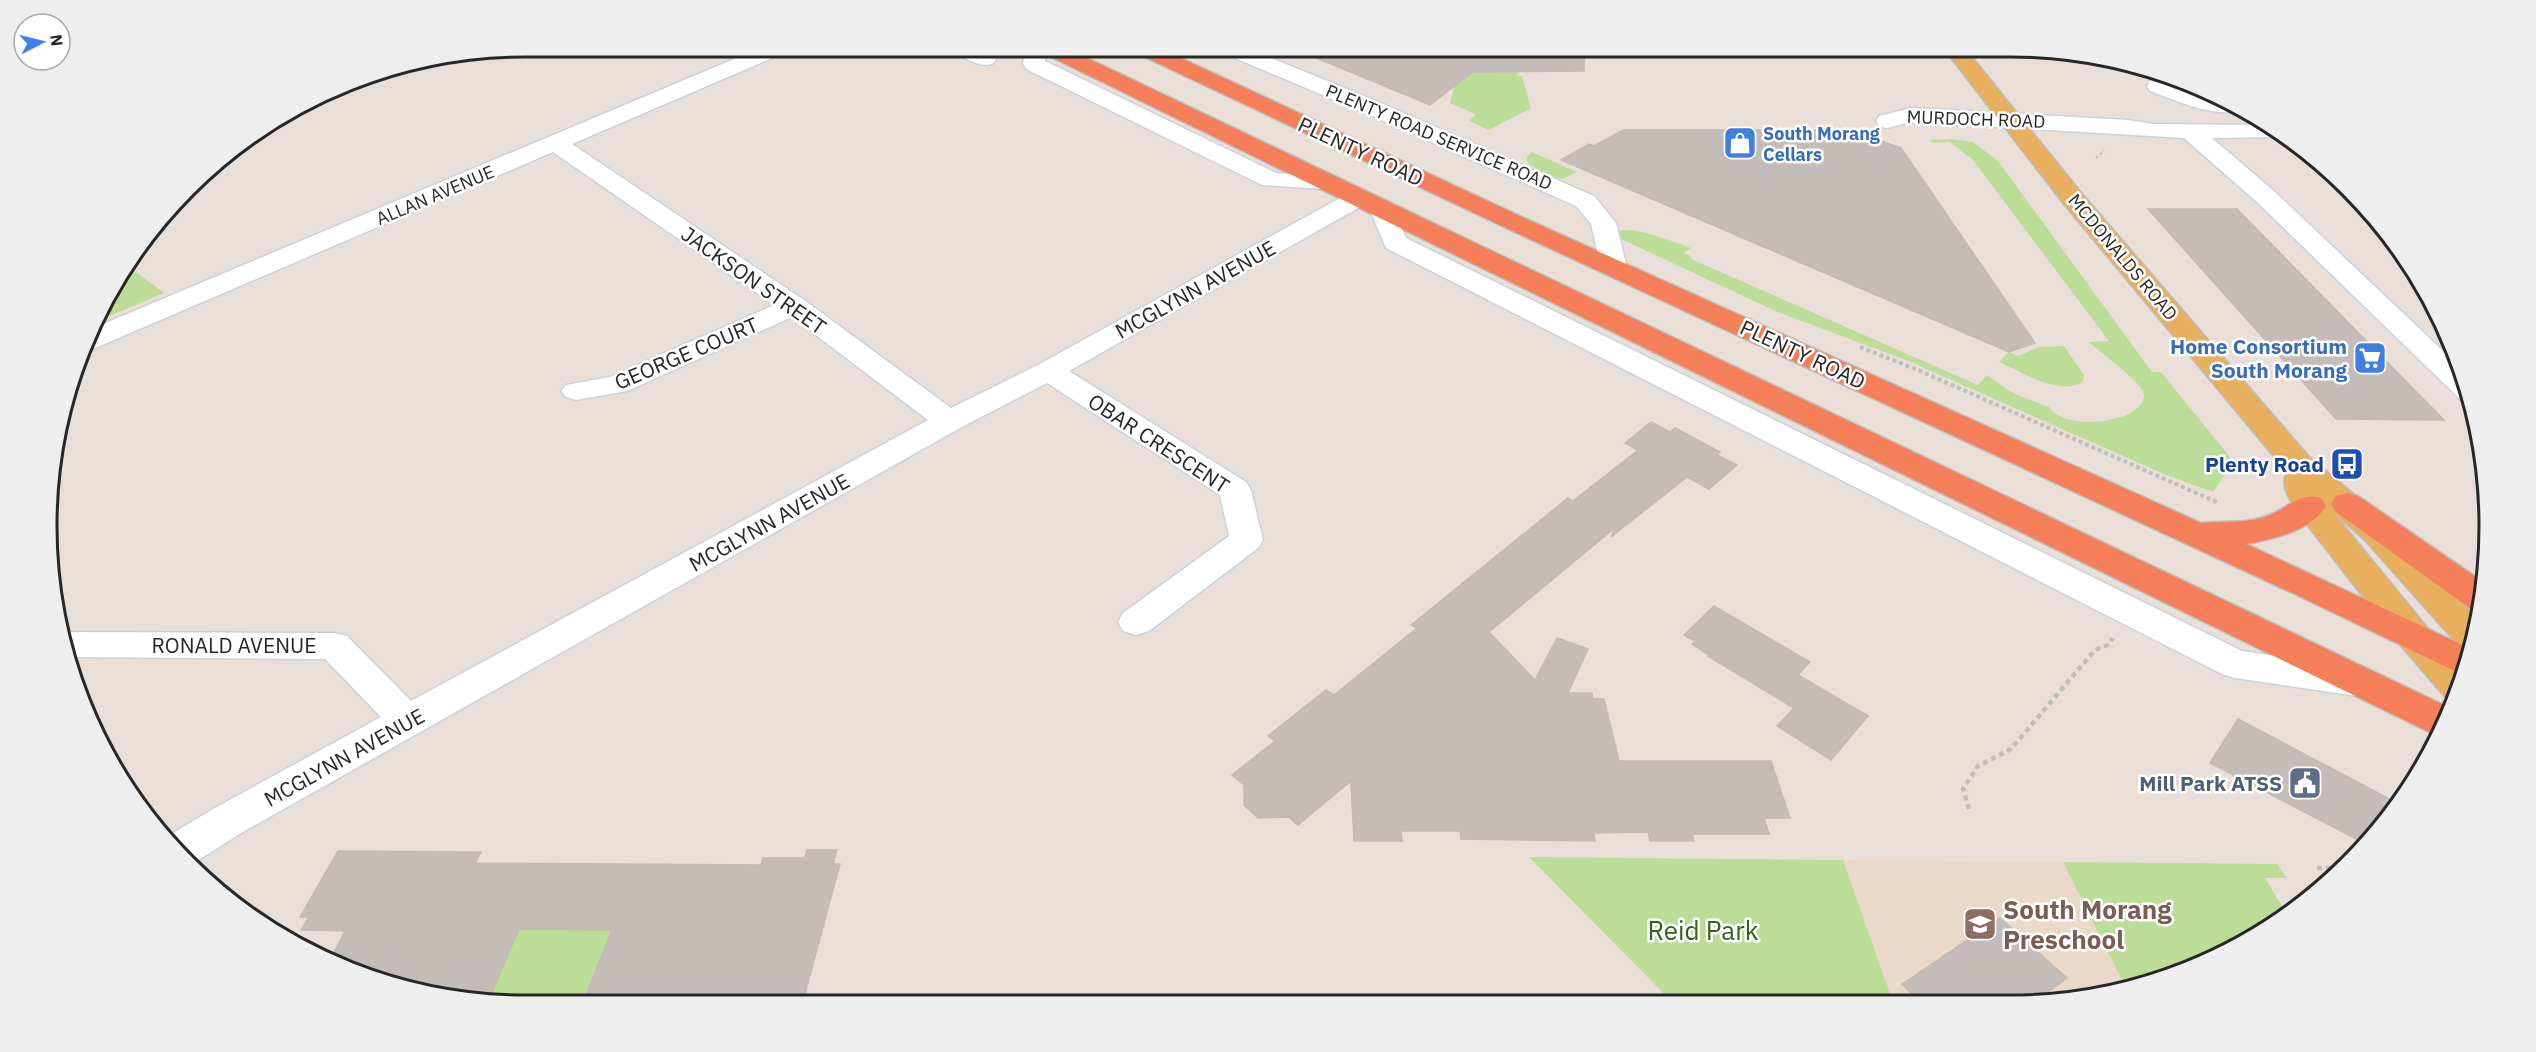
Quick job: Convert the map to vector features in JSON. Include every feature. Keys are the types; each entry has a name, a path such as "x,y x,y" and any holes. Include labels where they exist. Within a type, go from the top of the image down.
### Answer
{"highway":[{"name":"PLENTY ROAD","path":"1067,57 2437,719"},
{"name":"PLENTY ROAD","path":"1160,57 1513,222 2315,589 2459,659"},
{"path":"1470,252 1513,222"},
{"path":"2347,504 2474,593"},
{"path":"2195,534 2265,530 2295,517 2310,506"}],"main road":[{"name":"MCDONALDS ROAD","path":"1961,57 2014,126 2298,464 2376,531 2467,631"},
{"path":"2298,464 2302,492 2310,506 2416,639 2453,681"}],"street":[{"name":"ALLAN AVENUE","path":"97,337 758,57"},
{"path":"979,57 985,60"},
{"name":"PLENTY ROAD","path":"1035,57 1034,64 1271,180 1323,182"},
{"name":"PLENTY ROAD SERVICE ROAD","path":"1250,57 1574,195 1593,208 1603,223 1614,268"},
{"path":"2158,86 2215,104"},
{"name":"MURDOCH ROAD","path":"2014,126 2120,137 2154,131 2264,132"},
{"path":"2192,132 2267,198 2455,379"},
{"name":"JACKSON STREET","path":"556,144 794,306 949,422"},
{"name":"PLENTY ROAD","path":"1370,204 1395,243 2235,664 2357,682"},
{"name":"MCGLYNN AVENUE","path":"185,848 218,826 949,422 1370,204"},
{"name":"GEORGE COURT","path":"576,391 617,385 794,306"},
{"name":"PLENTY ROAD","path":"1711,368 1759,426"},
{"name":"OBAR CRESCENT","path":"1048,371 1235,490 1246,540 1136,622"},
{"name":"RONALD AVENUE","path":"72,644 334,646 392,704 406,723"}],"path":[{"path":"1852,344 1938,379 2214,501"},
{"path":"1969,809 1964,789 1967,780 1978,766 2011,749 2095,650 2108,645 2119,630"},
{"path":"2317,868 2331,868"}],"shaded area":[{"name":"South Morang Preschool","path":"1843,860 2063,862 2122,981 2041,994 1891,995"}],"green space":[{"path":"1477,70 1517,70 1518,76 1522,76 1531,108 1489,130 1469,121 1476,114 1450,103 1456,80"},
{"path":"1951,139 1973,142 1998,161 2152,372 2161,372 2229,456 2233,463 2213,492 2166,475 1906,360 1773,310 1621,239 1618,231 1644,233 1691,248 1684,253 1692,257 1691,259 1978,385 1987,375 2013,393 2049,407 2058,415 2071,420 2104,421 2132,412 2141,404 2144,395 2142,389 2129,375 2089,342 2109,341 1973,160 1950,142 1933,143 1930,140"},
{"path":"1532,152 1577,172 1562,179 1545,174 1528,164 1526,158"},
{"path":"133,270 164,293 106,317"},
{"path":"2064,346 2084,375 2083,381 2074,385 2053,385 1999,362 2009,352 2018,356 2039,347"},
{"name":"Reid Park","path":"1529,857 1843,860 1891,995 1665,995"},
{"path":"2063,862 2277,864 2287,878 2265,878 2283,908 2271,916 2217,947 2161,970 2122,981"},
{"path":"438,924 551,928 620,925 603,968 596,968 586,995 491,994 505,961"}],"building":[{"path":"1314,57 1584,57 1584,71 1473,72 1430,105"},
{"path":"1623,130 1830,130 1854,139 1861,134 1901,148 2035,343 2009,352 1561,160 1589,144 1594,146"},
{"path":"2148,209 2237,209 2444,420 2336,419"},
{"path":"1651,422 1670,432 1675,428 1720,452 1717,455 1737,465 1709,489 1687,477 1611,537 1616,527 1489,632 1535,680 1557,638 1588,649 1568,693 1592,693 1593,699 1604,699 1619,761 1771,761 1790,818 1764,818 1769,834 1692,834 1694,841 1650,841 1648,832 1594,833 1595,841 1461,839 1460,831 1401,831 1402,841 1354,841 1351,781 1298,825 1289,817 1258,818 1244,805 1244,785 1232,775 1275,741 1268,736 1326,690 1334,695 1417,628 1411,625 1568,498 1573,501 1638,450 1625,443"},
{"path":"1714,606 1810,662 1798,675 1868,716 1831,760 1777,726 1794,708 1708,656 1692,644 1695,641 1684,635"},
{"name":"Mill Park ATSS","path":"2238,719 2391,800 2358,840 2210,763"},
{"path":"807,850 837,850 833,864 840,864 805,995 586,995 612,930 519,929 491,994 435,986 375,970 333,953 345,931 301,930 309,917 300,917 338,851 481,852 475,863 761,865 763,858 805,858"},
{"name":"South Morang Preschool","path":"2000,918 2067,978 2046,993 2041,994 1913,995 1902,984"}],"place":[{"name":"South Morang Cellars","path":"1740,143"},
{"name":"Home Consortium South Morang","path":"2370,358"},
{"name":"Plenty Road","path":"2347,464"},
{"name":"Mill Park ATSS","path":"2305,783"},
{"name":"South Morang Preschool","path":"1980,924"}]}
